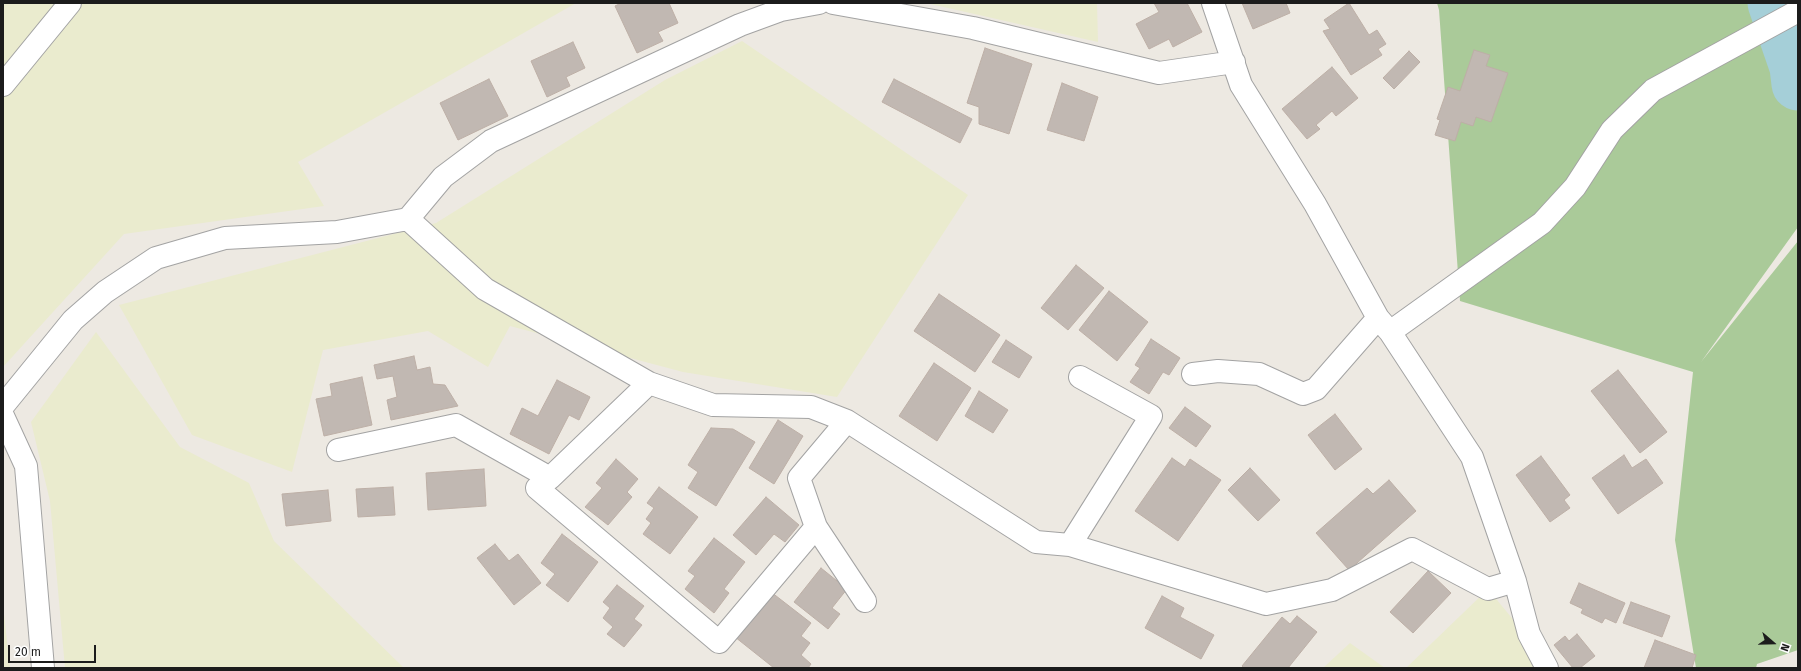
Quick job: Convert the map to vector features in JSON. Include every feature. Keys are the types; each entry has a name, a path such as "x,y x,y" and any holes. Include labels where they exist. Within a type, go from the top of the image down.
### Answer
{"street":[{"path":"3,85 70,3"},
{"path":"3,406 73,320 105,292 156,258 225,238 337,232 408,220 443,177 491,141 740,25 781,10 819,3"},
{"path":"833,3 974,28 1160,73 1234,62"},
{"path":"1213,3 1241,86 1315,204 1384,325 1472,457 1515,581 1529,634 1547,668"},
{"path":"1193,374 1218,371 1259,374 1303,394 1316,389 1384,325 1542,223 1575,187 1612,130 1653,90 1798,11"},
{"path":"408,220 485,289 649,383 713,405 811,407 847,421 1036,542 1070,545 1266,604 1332,590 1412,549 1488,589 1515,581"},
{"path":"1070,545 1151,416 1080,377"},
{"path":"649,383 550,478 537,488 720,642 816,527"},
{"path":"3,416 26,466 43,668"},
{"path":"847,421 799,478 816,527 865,601"},
{"path":"338,450 456,425 550,478"}],"green space":[{"path":"3,3 576,3 298,162 324,206 124,234 3,367"},
{"path":"926,3 1097,3 1098,42"},
{"path":"1437,3 1798,3 1798,227 1701,362 1798,241 1798,650 1757,664 1756,668 1696,668 1675,540 1693,372 1460,301 1439,10"},
{"path":"742,41 968,195 837,397 683,372 510,326 488,367 428,331 323,350 292,472 192,435 119,305 436,223 665,80"},
{"path":"96,332 180,447 249,483 274,541 404,668 65,668 50,501 31,422"},
{"path":"1488,589 1553,668 1406,668"},
{"path":"3,605 10,668 3,668"},
{"path":"1350,643 1385,668 1323,668"}],"building":[{"path":"621,3 669,3 678,23 658,32 663,41 637,53 615,6"},
{"path":"1154,3 1187,3 1202,32 1173,47 1169,39 1149,49 1136,24 1159,12"},
{"path":"1242,3 1286,3 1290,13 1253,29"},
{"path":"1349,3 1369,35 1377,30 1386,44 1378,49 1382,55 1351,75 1323,31 1330,29 1324,20"},
{"path":"573,42 585,68 566,77 570,86 547,97 531,61"},
{"path":"985,48 1032,64 1009,134 979,124 979,107 967,103"},
{"path":"1474,50 1490,55 1486,66 1508,73 1491,122 1476,117 1473,126 1461,122 1455,141 1435,135 1440,120 1437,119 1448,87 1460,91"},
{"path":"1409,51 1420,62 1394,89 1383,78"},
{"path":"1332,67 1358,98 1336,116 1332,111 1316,125 1320,129 1307,139 1282,109"},
{"path":"489,79 508,116 458,140 440,103"},
{"path":"894,79 972,119 960,143 882,102"},
{"path":"1062,83 1098,97 1084,141 1047,130"},
{"path":"1076,265 1104,288 1068,330 1041,308"},
{"path":"1109,291 1148,322 1117,361 1079,330"},
{"path":"939,294 1000,335 975,372 914,331"},
{"path":"1151,339 1180,358 1169,375 1163,372 1149,394 1130,382 1140,368 1135,365"},
{"path":"1006,340 1032,357 1019,378 992,362"},
{"path":"414,356 417,370 430,367 433,384 445,385 458,406 391,420 387,400 397,397 393,376 377,379 374,365"},
{"path":"934,363 971,388 937,441 899,416"},
{"path":"1618,370 1667,432 1640,453 1591,391"},
{"path":"362,377 372,425 324,436 316,399 332,396 330,384"},
{"path":"557,380 590,397 579,420 569,415 549,454 510,434 522,408 538,416"},
{"path":"979,391 1008,410 993,433 965,416"},
{"path":"1185,407 1211,426 1196,447 1169,428"},
{"path":"1335,414 1362,449 1335,470 1308,435"},
{"path":"778,420 803,436 774,484 749,468"},
{"path":"711,428 733,429 755,442 716,506 688,488 698,472 688,465"},
{"path":"1624,455 1632,468 1646,459 1663,483 1618,514 1592,478"},
{"path":"1541,456 1570,495 1564,500 1570,508 1550,522 1516,475"},
{"path":"1172,458 1185,467 1190,459 1221,480 1178,541 1135,511"},
{"path":"616,459 638,479 627,492 632,497 608,525 585,507 602,488 596,483"},
{"path":"1250,468 1280,500 1258,521 1228,490"},
{"path":"484,469 486,506 428,510 426,473"},
{"path":"1389,480 1416,511 1349,570 1316,533 1367,488 1373,494"},
{"path":"393,487 395,515 358,517 356,489"},
{"path":"659,487 698,517 670,554 643,534 651,523 646,519 654,508 647,503"},
{"path":"328,490 331,521 286,526 282,494"},
{"path":"766,497 799,525 785,542 774,534 756,555 733,535"},
{"path":"562,534 598,562 568,602 546,585 555,574 541,563"},
{"path":"714,538 745,562 724,589 729,593 714,613 685,589 695,576 688,571"},
{"path":"495,544 509,561 518,554 541,583 514,605 477,558"},
{"path":"821,568 847,589 832,608 840,614 828,629 794,602"},
{"path":"1428,571 1451,593 1413,633 1390,612"},
{"path":"1579,583 1625,603 1616,623 1605,618 1602,623 1581,613 1583,609 1570,603"},
{"path":"617,585 644,606 634,619 642,625 624,647 607,634 613,627 603,618 610,608 603,602"},
{"path":"771,592 811,623 801,636 810,643 801,655 811,664 808,668 774,668 735,637"},
{"path":"1162,596 1184,608 1180,617 1214,635 1201,659 1145,628"},
{"path":"1631,602 1670,616 1662,637 1623,623"},
{"path":"1297,616 1317,632 1288,668 1244,668 1242,666 1282,617 1290,624"},
{"path":"1577,634 1595,656 1580,668 1573,668 1554,645 1565,636 1569,641"},
{"path":"1655,640 1696,655 1692,668 1644,668"}],"waterway":[{"path":"1774,3 1796,67 1798,84"}]}
